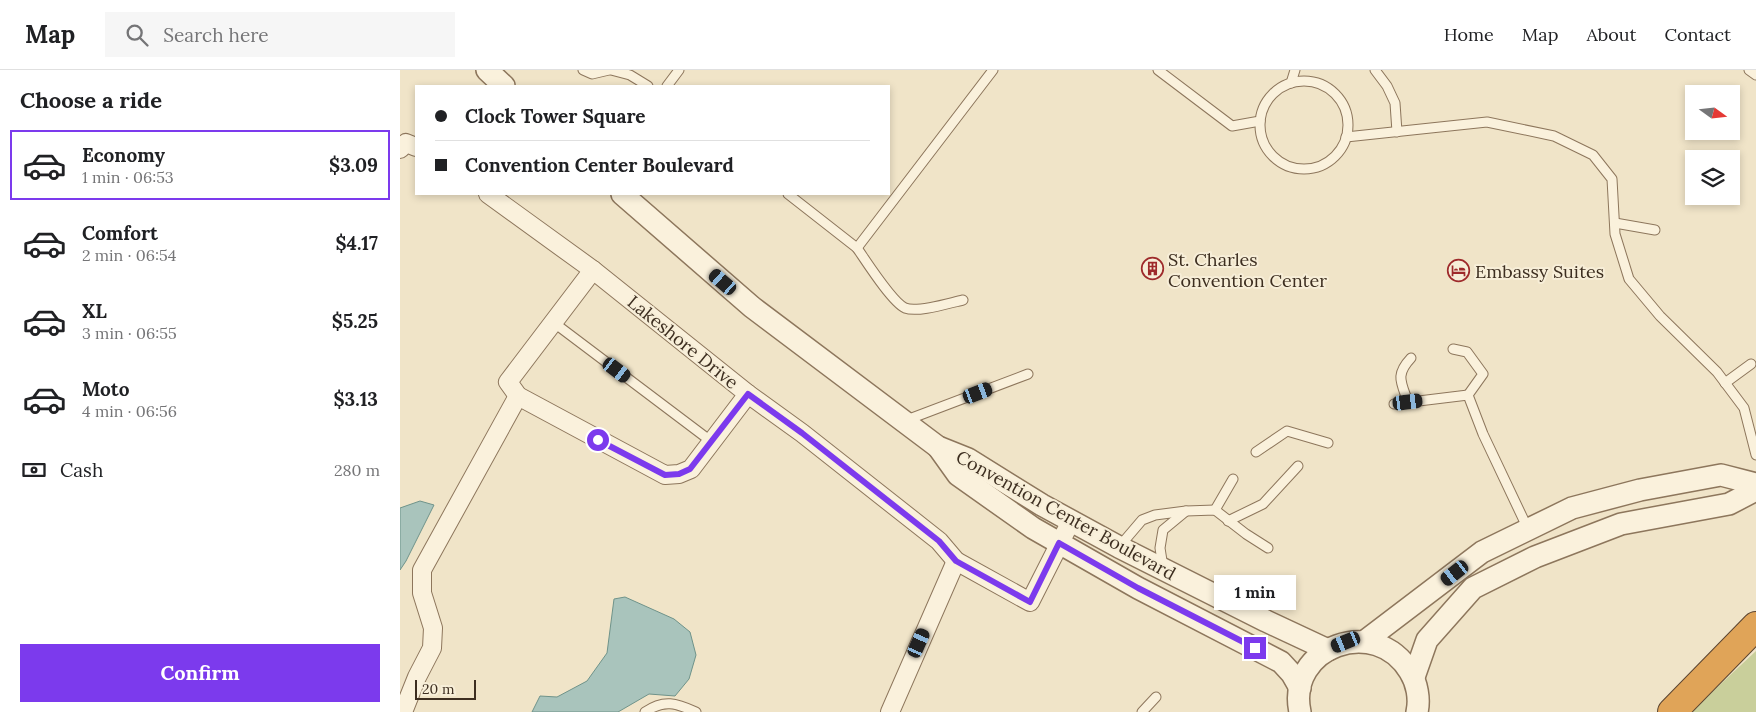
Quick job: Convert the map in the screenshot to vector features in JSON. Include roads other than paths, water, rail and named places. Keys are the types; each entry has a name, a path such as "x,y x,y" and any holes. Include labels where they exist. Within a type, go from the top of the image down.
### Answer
{"highway":[{"path":"1672,712 1756,626"}],"street":[{"path":"487,70 503,85"},
{"path":"400,149 406,142 415,146"},
{"name":"Lakeshore Drive","path":"489,195 593,270 748,394 802,433 939,541 956,561"},
{"name":"Convention Center Boulevard","path":"623,195 752,307 938,446 968,459 1042,505 1119,547 1328,650"},
{"path":"593,270 508,382 518,396 665,475 679,474 690,469 748,394"},
{"path":"403,712 417,677 432,648 433,628 422,593 422,570 518,396"},
{"name":"Convention Center Boulevard","path":"938,446 958,475 1033,528 1138,588 1282,662 1300,688"},
{"path":"1365,641 1482,552 1572,508 1640,490 1721,475 1756,484"},
{"path":"1414,677 1427,640 1473,588 1535,557 1621,524 1729,504 1756,490"},
{"path":"890,712 956,561 1030,602 1071,521"},
{"path":"1300,712 1298,706 1300,688 1305,673 1315,660 1328,650 1346,642 1365,641 1380,645 1394,653 1406,664 1414,677 1418,692 1418,711"}],"lane":[{"path":"583,70 592,74 610,70 630,75 646,85"},
{"path":"668,85 679,70"},
{"path":"856,248 993,70"},
{"path":"1158,70 1232,126 1260,121"},
{"path":"1291,83 1295,70"},
{"path":"1376,70 1387,86 1395,103 1396,132"},
{"path":"1749,70 1756,75"},
{"path":"1304,81 1318,83 1330,89 1339,98 1346,110 1348,124 1346,137 1340,150 1330,160 1317,167 1303,169 1289,166 1276,159 1267,148 1262,135 1260,121 1263,108 1270,97 1291,83 1304,81"},
{"path":"1346,137 1487,122 1554,136 1593,155 1612,179 1615,234 1629,279 1660,316 1717,372 1744,408 1756,455"},
{"path":"789,195 856,248 892,296 906,308 924,309 963,300"},
{"path":"1615,223 1655,230"},
{"path":"554,322 712,442"},
{"path":"1394,404 1468,395 1483,374 1467,352 1453,348"},
{"path":"1408,402 1400,378 1403,366 1411,358"},
{"path":"1725,382 1751,364"},
{"path":"904,421 1028,374"},
{"path":"1468,395 1483,434 1528,530"},
{"path":"1256,452 1287,431 1328,443"},
{"path":"1228,521 1263,504 1298,466"},
{"path":"1215,510 1234,479"},
{"path":"1119,547 1142,520 1155,515 1186,510 1215,510 1268,548"},
{"path":"1163,568 1160,548 1163,530 1186,510"},
{"path":"1142,712 1156,697"},
{"path":"645,712 654,706 665,703 680,705 696,712"}],"water":[{"path":"420,501 434,505 400,570 400,508"},
{"path":"625,597 674,619 690,632 696,655 689,679 675,696 649,694 618,712 532,712 540,696 557,697 587,681 607,653 614,599"}],"place":[{"name":"St. Charles Convention Center","path":"1152,269"},
{"name":"Embassy Suites","path":"1459,271"}]}
